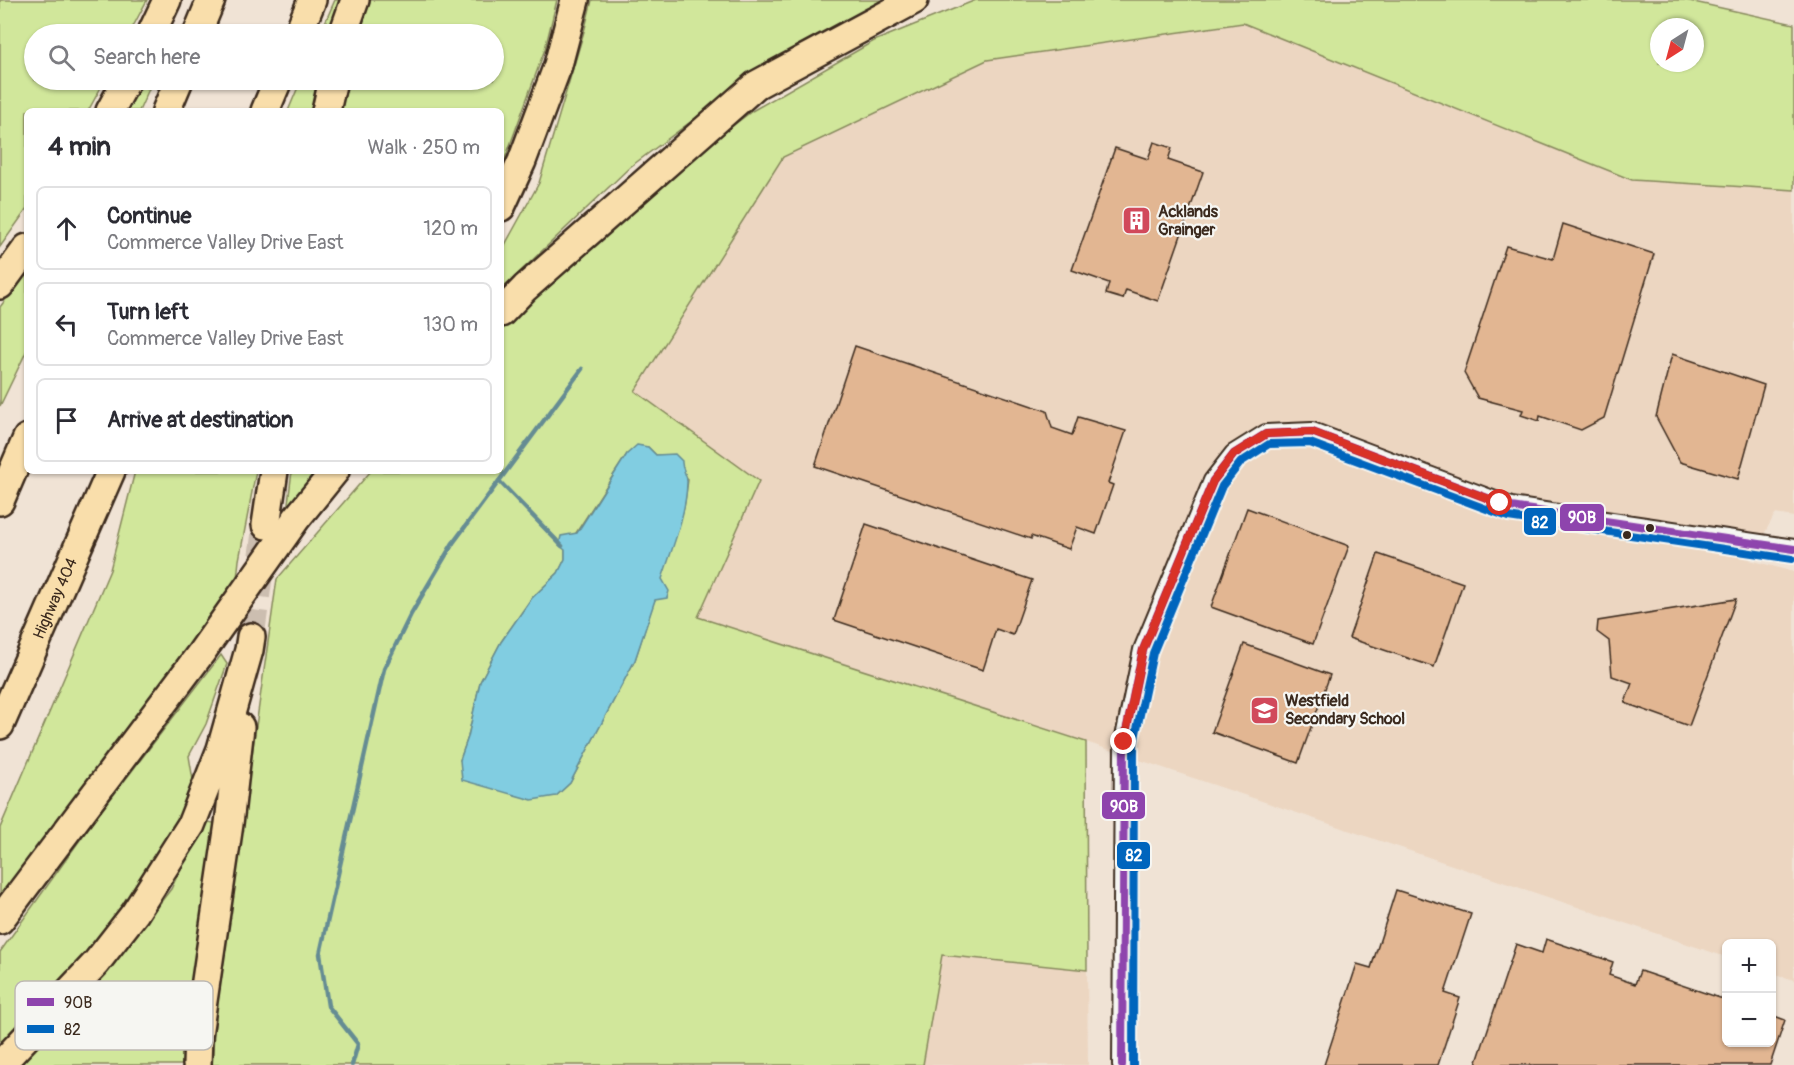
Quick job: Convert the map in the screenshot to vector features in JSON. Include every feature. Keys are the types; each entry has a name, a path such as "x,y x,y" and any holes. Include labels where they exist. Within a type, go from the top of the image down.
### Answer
{"highway":[{"path":"156,24 167,0"},
{"path":"201,24 211,0"},
{"path":"302,24 312,0"},
{"path":"347,24 355,0"},
{"path":"504,200 522,161 558,65 575,0"},
{"path":"504,310 525,288 756,85 914,0"},
{"path":"112,108 122,90"},
{"path":"167,108 175,90"},
{"path":"265,108 273,90"},
{"path":"327,108 331,90"},
{"path":"0,285 24,252"},
{"path":"0,501 24,445"},
{"name":"Highway 404","path":"0,725 110,474"},
{"path":"266,525 274,474"},
{"path":"0,920 201,652 296,519 333,474"},
{"path":"201,652 353,474"},
{"path":"79,981 135,913 192,825 221,749 250,643 229,824 206,981"},
{"path":"0,1065 15,1049"},
{"path":"197,1065 198,1050"}],"street":[{"path":"1122,1065 1124,742 1143,650 1213,481 1234,454 1266,434 1312,432 1511,507 1794,549"}],"shaded area":[{"path":"1243,23 1632,180 1794,190 1794,517 1775,514 1750,560 1794,572 1794,980 1776,974 1776,939 1722,939 1722,956 1086,742 698,617 759,481 635,392 783,157 987,60"},
{"path":"942,955 1087,970 1088,1065 923,1065"}],"green space":[{"path":"0,0 147,0 134,24 24,24 24,90 100,90 90,108 24,108 24,213 0,247"},
{"path":"335,0 344,0 338,24 324,24"},
{"path":"370,0 557,0 545,49 504,162 504,108 342,108 345,90 504,90 504,24 363,24"},
{"path":"592,0 903,0 712,106 630,167 504,287 504,247 539,183"},
{"path":"976,0 1685,0 1794,24 1794,190 1632,180 1243,23 987,60 783,157 635,391 759,481 698,617 1086,742 1087,970 942,955 923,1065 212,1065 228,923 277,579 368,474 504,474 504,326 632,203 752,111 874,41","holes":["648,447 656,455 675,455 681,461 688,480 684,508 635,660 570,783 556,796 460,760 468,737 480,682 501,642 531,599 558,573 565,559 565,550 627,454"]},
{"path":"137,90 149,90 140,108 127,108"},
{"path":"297,90 321,90 317,108 289,108"},
{"path":"24,275 24,356 0,406 0,307"},
{"path":"134,474 255,474 236,588 0,900 0,828 110,570"},
{"path":"292,474 319,474 286,519"},
{"path":"221,655 227,664 206,724 189,756 195,792 161,863 100,947 68,981 15,981 15,1038 0,1054 0,952 92,823"},
{"path":"203,821 219,824 199,981 96,981 114,962 171,889"},
{"path":"32,1050 191,1050 189,1065 18,1065"}],"water":[{"path":"637,445 648,447 656,455 675,454 682,461 687,480 681,520 662,579 669,591 667,598 655,600 635,660 570,783 556,796 532,800 462,780 460,760 468,737 480,682 501,642 531,599 558,573 565,559 565,550 559,545 561,536 577,533 627,454"}],"building":[{"name":"Acklands Grainger","path":"1154,142 1172,148 1168,160 1203,172 1158,301 1126,290 1123,299 1106,294 1109,283 1072,270 1115,148 1148,159"},
{"path":"1563,224 1654,254 1604,418 1581,430 1540,416 1539,421 1521,415 1523,410 1478,398 1464,373 1506,246 1553,259"},
{"path":"855,346 1047,411 1052,428 1072,435 1078,417 1126,431 1108,483 1113,485 1096,534 1077,527 1069,549 1031,536 1031,539 815,466"},
{"path":"1672,354 1764,385 1738,479 1680,462 1656,417"},
{"path":"1247,508 1349,546 1313,644 1211,607"},
{"path":"866,524 1032,580 1013,635 996,629 983,670 834,620"},
{"path":"1378,554 1463,583 1434,667 1349,638"},
{"path":"1736,599 1689,726 1625,703 1632,683 1612,676 1609,641 1597,632 1598,621"},
{"path":"1244,644 1330,675 1298,763 1212,732"},
{"path":"1396,890 1471,914 1445,993 1460,998 1438,1065 1324,1065 1357,964 1371,968"},
{"path":"1546,939 1613,962 1609,975 1635,984 1640,971 1722,999 1722,1047 1776,1047 1770,1065 1476,1065 1516,944 1542,953"},
{"path":"1776,1017 1785,1020 1776,1047"}],"waterway":[{"path":"352,1065 358,1044 328,1006 320,954 384,669 411,614 453,543 582,369"},
{"path":"499,481 562,546"}],"tunnel":[{"path":"251,637 266,525"}],"transit line":[{"name":"90B","path":"1122,1065 1124,742 1143,650 1213,481 1234,454 1266,434 1312,432 1511,507 1794,549"},
{"name":"82","path":"1133,1065 1134,743 1153,653 1222,486 1241,462 1269,444 1310,443 1508,517 1792,559"}],"place":[{"name":"Acklands Grainger","path":"1137,221"},
{"name":"Westfield Secondary School","path":"1264,710"}],"route":[{"path":"1124,742 1143,650 1213,481 1234,454 1266,434 1312,432 1500,503"}]}
